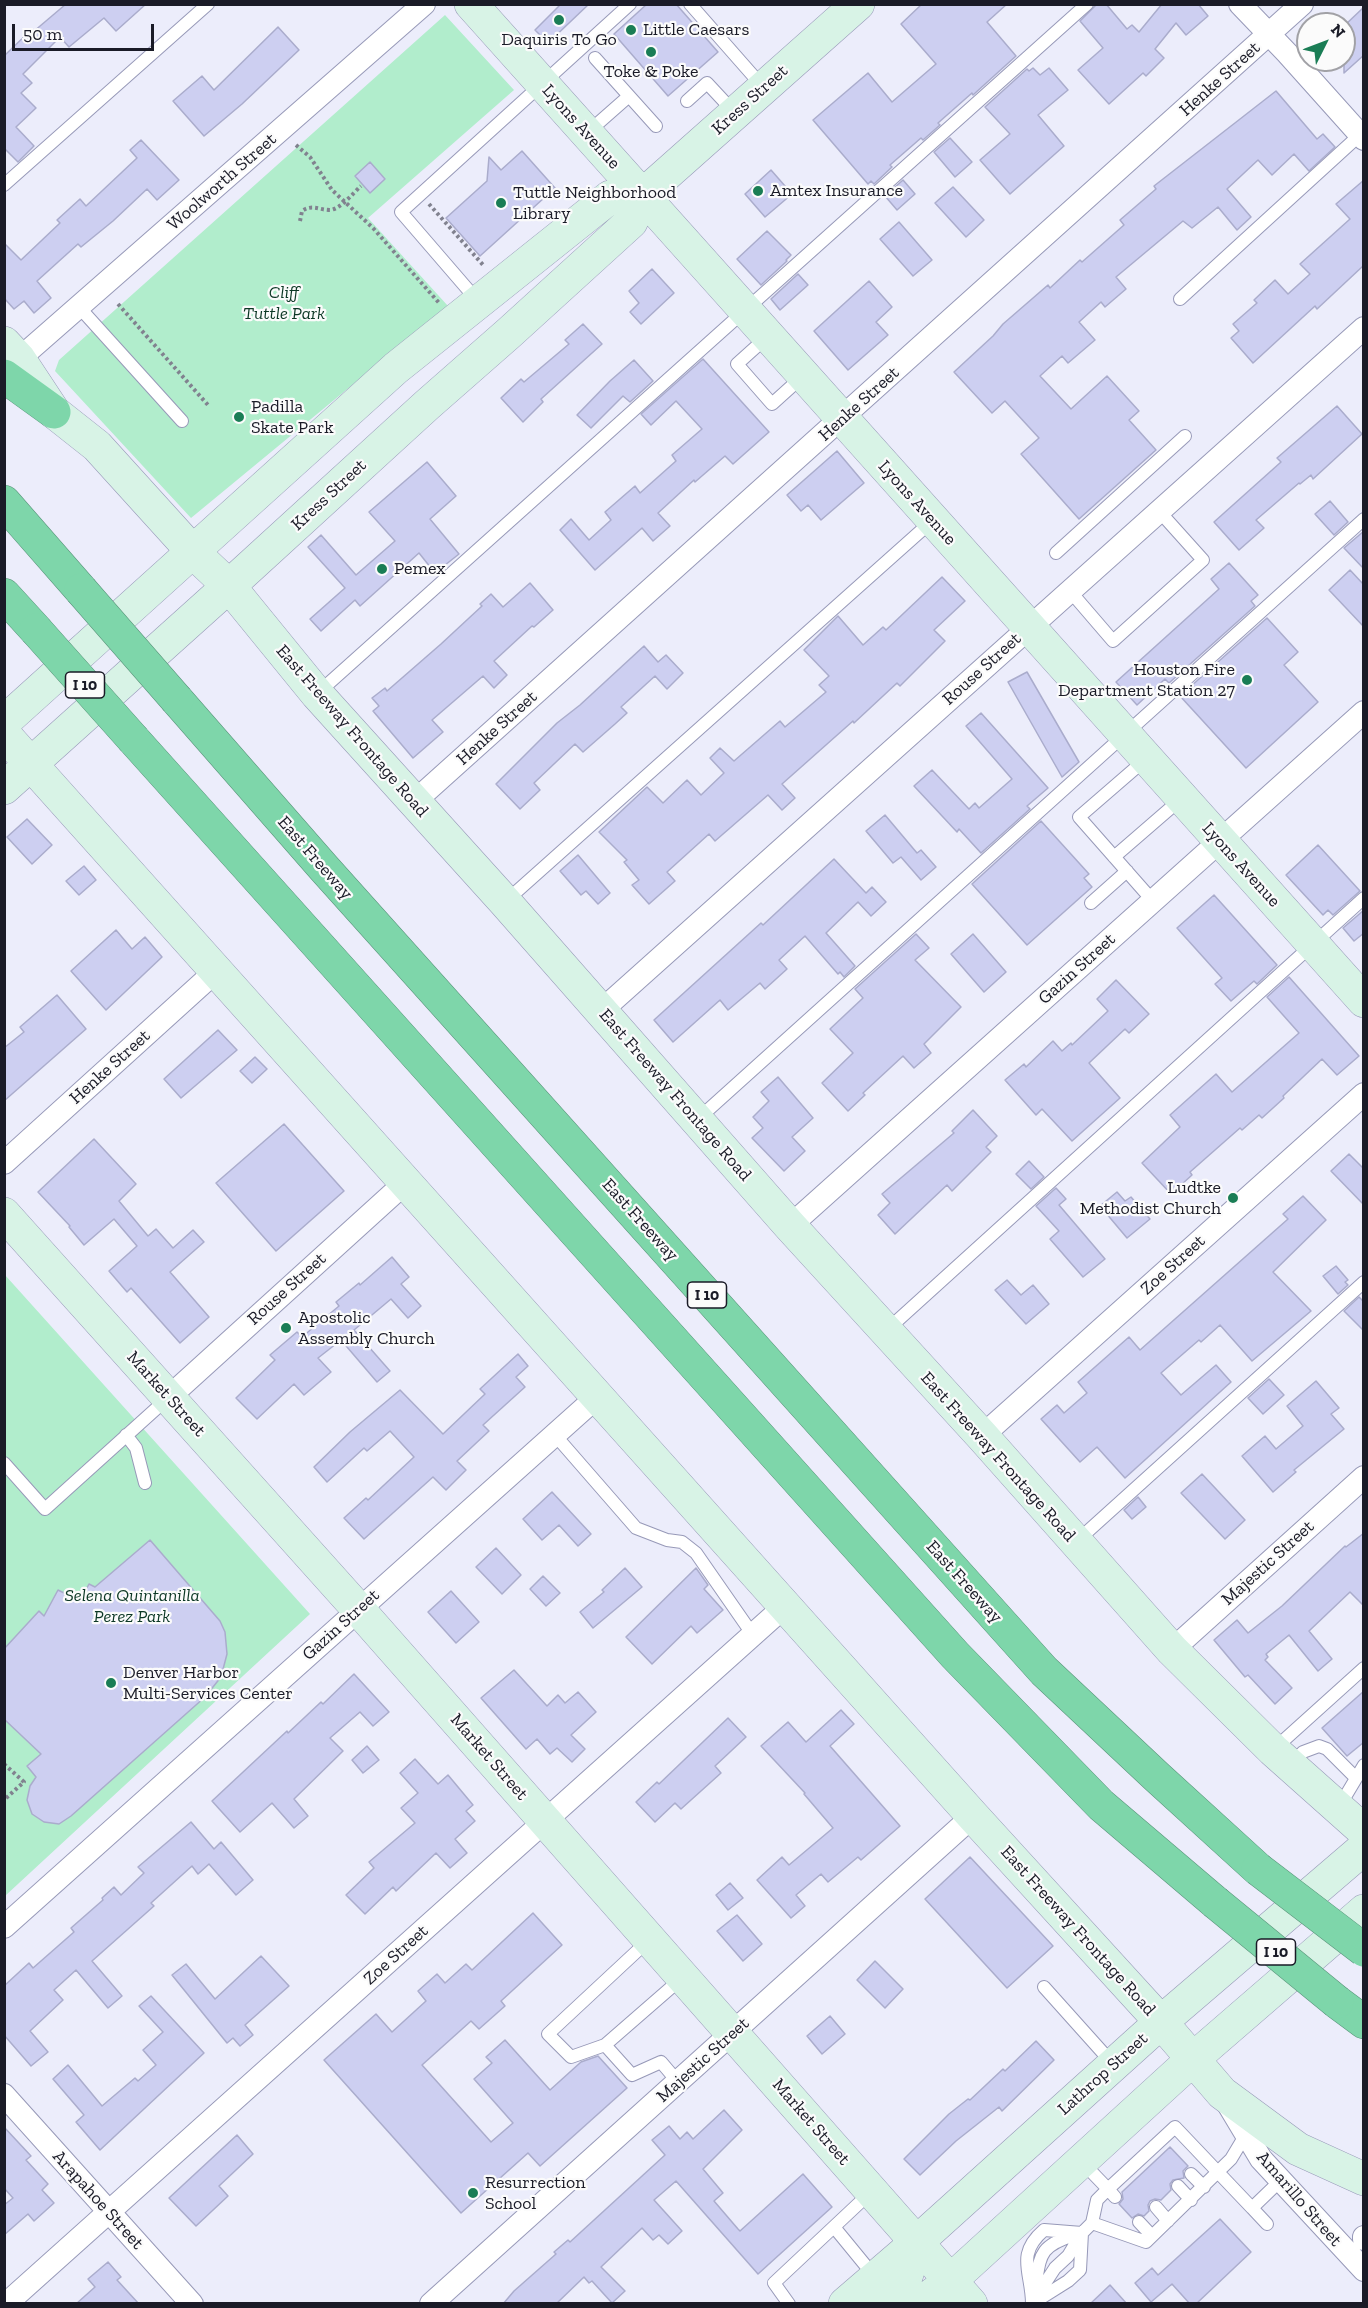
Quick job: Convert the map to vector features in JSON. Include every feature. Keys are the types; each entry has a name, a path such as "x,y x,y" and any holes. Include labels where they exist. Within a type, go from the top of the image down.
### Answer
{"highway":[{"path":"9,359 54,412"},
{"name":"East Freeway","path":"4,502 331,876 1044,1671 1258,1869 1364,1950"},
{"name":"I 10","path":"4,595 955,1655 1101,1805 1336,2002 1364,2022"}],"street":[{"name":"Woolworth Street","path":"9,359 79,307 424,4"},
{"name":"Lyons Avenue","path":"471,4 1364,1001"},
{"name":"Kress Street","path":"4,788 631,222 643,195 858,4"},
{"path":"1240,4 1362,135"},
{"name":"Henke Street","path":"414,802 1302,4"},
{"path":"4,722 194,553 483,285 610,197 643,195"},
{"name":"Rouse Street","path":"602,1011 1364,328"},
{"path":"396,368 427,405"},
{"name":"East Freeway Frontage Road","path":"54,412 97,446 194,553 229,586 317,694 602,1011 790,1226 982,1436 1172,1650 1282,1758 1364,1831"},
{"name":"Gazin Street","path":"790,1226 1364,712"},
{"name":"East Freeway Frontage Road","path":"4,734 1222,2092 1299,2149 1364,2179"},
{"name":"Henke Street","path":"4,1163 216,971"},
{"name":"Zoe Street","path":"982,1436 1364,1094"},
{"name":"Rouse Street","path":"169,1397 406,1182"},
{"name":"Market Street","path":"4,1214 359,1610 961,2292"},
{"name":"Gazin Street","path":"4,1927 598,1396"},
{"name":"Majestic Street","path":"1172,1650 1364,1477"},
{"name":"Zoe Street","path":"6,2304 785,1606"},
{"name":"Majestic Street","path":"431,2304 973,1816"},
{"name":"Lathrop Street","path":"917,2242 1161,2022 1364,1848"},
{"path":"920,2304 961,2292 1081,2161 1193,2059 1364,1911"},
{"name":"Amarillo Street","path":"1222,2092 1261,2159 1364,2270"},
{"name":"Arapahoe Street","path":"4,2096 192,2304"},
{"path":"845,2304 905,2280 917,2242"}],"lane":[{"path":"4,185 208,4"},
{"path":"483,285 470,292 401,212 630,4"},
{"path":"690,4 764,88"},
{"path":"317,694 1087,4"},
{"path":"595,58 656,126"},
{"path":"687,101 707,83 735,113"},
{"path":"586,134 629,96"},
{"path":"1179,299 1362,135"},
{"path":"79,307 182,421"},
{"path":"1056,553 1185,436"},
{"path":"1070,591 1113,641 1203,560 1159,511"},
{"path":"697,1120 1364,519"},
{"path":"505,902 933,520"},
{"path":"1147,759 1079,817 1153,901"},
{"path":"1114,857 1182,798"},
{"path":"1092,903 1127,872"},
{"path":"885,1332 1364,898"},
{"path":"1075,1543 1364,1282"},
{"path":"4,1462 45,1509 169,1397"},
{"path":"126,1435 136,1448 145,1483"},
{"path":"555,1435 636,1528 668,1540 682,1542 696,1553 753,1635"},
{"path":"1282,1758 1364,1668"},
{"path":"1282,1758 1319,1746 1327,1749 1355,1777"},
{"path":"1338,1808 1355,1777 1364,1766"},
{"path":"650,1939 548,2034 571,2057 605,2045 683,1977"},
{"path":"1044,1987 1114,2064"},
{"path":"605,2045 632,2074 660,2062 678,2082"},
{"path":"1032,2303 1055,2268 1068,2256 1082,2233 1092,2223 1097,2200 1111,2193 1151,2157 1175,2127 1267,2224"},
{"path":"1092,2223 1146,2242 1231,2159 1246,2134"},
{"path":"1081,2161 1111,2193"},
{"path":"1191,2174 1204,2187"},
{"path":"1252,2208 1280,2181"},
{"path":"1178,2186 1191,2200"},
{"path":"789,2304 774,2283 872,2191"},
{"path":"1156,2207 1168,2221"},
{"path":"1139,2222 1152,2236"},
{"path":"834,2227 880,2291"},
{"path":"1032,2303 1027,2262 1031,2241 1044,2230 1082,2233"},
{"path":"1032,2303 1068,2282 1080,2270 1082,2233"}],"path":[{"path":"296,145 310,157 322,177 373,228 446,311"},
{"path":"300,221 302,211 307,208 331,210 361,186"},
{"path":"421,195 484,265 483,285"},
{"path":"118,304 208,405"},
{"path":"4,1764 24,1782 4,1800"}],"green space":[{"name":"Cliff Tuttle Park","path":"445,15 514,90 368,218 448,306 191,518 55,371 59,360"},
{"name":"Selena Quintanilla Perez Park","path":"5,1275 310,1614 5,1896"}],"building":[{"path":"66,4 146,4 116,31 104,18 69,47 60,37 23,74 32,83 21,93 36,108 16,127 34,146 18,162 4,148 4,56 31,30 33,32"},
{"name":"Daquiris To Go","path":"561,4 589,4 548,43 535,30"},
{"path":"647,4 676,4 718,52 668,96 614,34"},
{"path":"922,4 1007,4 987,22 1016,56 938,123 940,125 923,140 921,138 890,165 892,167 874,184 871,181 868,184 813,120 868,73 892,102 936,64 901,24"},
{"path":"1097,4 1106,4 1127,29 1132,25 1139,32 1162,4 1198,4 1208,16 1186,35 1176,23 1155,49 1164,58 1146,76 1143,73 1109,104 1078,70 1103,48 1080,21"},
{"path":"1364,7 1364,55 1356,62 1356,15"},
{"path":"278,27 299,50 204,136 173,101 202,76 214,90"},
{"path":"1033,68 1040,75 1049,68 1068,90 1038,115 1064,146 1010,194 980,160 1010,134 985,107 1027,69 1029,71"},
{"path":"1276,91 1317,139 1323,134 1335,147 1309,171 1294,154 1272,175 1258,160 1227,189 1251,217 1237,230 1218,207 1192,228 1183,221 1116,277 1126,289 1105,307 1101,302 1079,322 1095,340 1068,363 1062,356 1040,376 1071,409 1107,376 1139,411 1129,420 1156,450 1079,519 1021,454 1039,438 1005,401 992,413 954,372 1003,324 1048,285 1050,288 1080,260 1082,262 1124,225 1120,220 1156,189 1154,186"},
{"path":"950,138 972,162 955,177 934,152"},
{"path":"141,140 179,180 157,200 147,189 113,221 81,247 78,244 37,281 51,298 34,313 24,301 14,309 4,298 4,243 21,260 60,223 57,220 80,199 86,206 137,158 130,150"},
{"name":"Tuttle Neighborhood Library","path":"522,151 555,188 480,256 446,218 487,181 489,157 501,170"},
{"path":"370,162 385,179 370,193 355,176"},
{"path":"771,170 792,194 765,217 745,194"},
{"path":"903,180 915,194 897,210 885,196"},
{"path":"1364,180 1363,266 1317,309 1315,306 1253,363 1231,338 1239,331 1233,324 1257,303 1254,300 1275,280 1288,294 1310,274 1300,264 1350,219 1336,204"},
{"path":"953,187 984,220 966,237 935,203"},
{"path":"899,222 932,260 913,276 880,239"},
{"path":"767,231 791,255 761,285 737,259"},
{"path":"652,269 674,293 641,324 630,312 639,303 629,291"},
{"path":"798,274 808,285 780,310 771,299"},
{"path":"869,281 892,307 876,322 888,335 848,370 814,331"},
{"path":"583,324 602,344 541,399 543,402 523,422 501,398 521,379 524,382 569,344 565,340"},
{"path":"703,359 769,432 733,464 725,456 695,482 694,480 658,513 670,526 653,541 642,528 595,570 560,530 571,519 589,540 611,520 605,512 635,486 640,493 676,461 672,455 702,429 676,401 651,425 641,414"},
{"path":"634,360 653,381 630,402 623,396 591,428 577,415"},
{"path":"1337,406 1362,434 1313,479 1311,475 1299,483 1256,520 1264,528 1239,550 1214,522 1281,462 1277,458"},
{"path":"837,451 864,483 821,520 808,505 801,511 787,495"},
{"path":"427,462 456,496 430,519 459,554 435,573 419,553 360,606 355,600 321,631 310,619 345,588 308,547 321,535 356,575 395,541 369,512"},
{"path":"1330,501 1348,522 1334,535 1315,514"},
{"path":"1364,531 1364,569 1344,548"},
{"path":"1229,563 1258,595 1251,601 1255,606 1169,683 1165,679 1137,705 1116,682 1219,589 1211,579"},
{"path":"1350,570 1364,585 1364,627 1329,590"},
{"path":"942,577 965,601 934,630 945,641 900,686 897,683 782,784 795,798 782,810 768,795 715,841 709,834 667,872 675,881 649,904 632,885 639,880 624,862 627,860 599,832 647,787 663,803 687,780 701,795 724,773 710,758 720,748 734,761 780,721 785,727 826,692 819,685 829,676 804,650 838,616 863,645 883,627 886,630"},
{"path":"530,583 553,610 494,661 507,675 494,688 483,676 432,720 443,732 413,758 373,711 379,706 372,698 385,688 387,691 441,644 482,606 480,604 491,594 503,607"},
{"name":"Houston Fire Department Station 27","path":"1267,618 1298,652 1284,665 1318,702 1246,768 1180,696"},
{"path":"644,646 658,662 666,655 683,673 667,689 655,676 621,707 627,713 615,724 583,752 575,744 534,783 540,790 520,809 496,784 557,723"},
{"path":"1027,672 1079,762 1062,777 1008,682"},
{"path":"981,713 1048,788 1027,806 1030,809 981,853 959,829 957,832 914,786 932,770 969,809 975,803 979,808 1012,779 966,726"},
{"path":"885,815 917,853 921,850 936,867 921,880 901,857 893,863 866,831"},
{"path":"27,819 52,845 32,864 7,837"},
{"path":"1041,821 1089,874 1084,878 1092,887 1027,945 972,884"},
{"path":"1318,845 1360,891 1333,915 1328,910 1323,915 1286,875"},
{"path":"578,855 610,893 598,904 586,891 581,895 560,871"},
{"path":"834,859 866,893 872,887 886,902 871,916 858,902 826,933 855,966 844,977 840,972 838,974 805,936 779,960 787,969 765,989 760,983 728,1010 720,1000 673,1042 654,1020 761,923 763,925"},
{"path":"84,866 96,880 79,895 66,881"},
{"path":"1214,895 1277,965 1257,984 1254,981 1231,1001 1215,984 1222,978 1177,928"},
{"path":"1364,910 1364,933 1354,941 1343,928"},
{"path":"116,930 132,949 145,937 162,957 106,1010 71,971"},
{"path":"916,934 929,948 915,960 961,1007 924,1044 931,1053 914,1068 903,1056 863,1093 865,1095 848,1111 822,1083 853,1053 830,1029 863,998 855,989"},
{"path":"973,934 1006,972 984,992 951,954"},
{"path":"1289,977 1359,1056 1337,1075 1322,1059 1262,1118 1259,1115 1242,1130 1240,1128 1190,1172 1192,1175 1171,1194 1142,1163 1180,1127 1170,1115 1216,1074 1232,1092 1299,1033 1267,997"},
{"path":"1116,980 1149,1014 1129,1033 1125,1029 1089,1063 1120,1098 1072,1141 1042,1109 1036,1115 1005,1080 1024,1064 1026,1067 1053,1041 1062,1051 1071,1043 1072,1045 1108,1011 1097,999"},
{"path":"57,995 86,1029 4,1101 4,1048 24,1032 20,1027"},
{"path":"218,1030 237,1050 181,1098 164,1079"},
{"path":"255,1057 267,1069 252,1083 240,1071"},
{"path":"778,1077 813,1118 792,1137 805,1151 784,1171 752,1138 763,1128 753,1117 769,1101 761,1092"},
{"path":"973,1110 997,1136 986,1147 991,1152 952,1191 947,1185 895,1234 878,1215 890,1203 882,1194 954,1133 952,1131"},
{"path":"284,1124 344,1191 276,1251 216,1183"},
{"path":"94,1139 136,1184 119,1201 148,1236 156,1229 173,1248 193,1230 204,1242 170,1272 209,1317 180,1343 131,1288 127,1292 109,1271 137,1246 114,1219 84,1245 70,1226 38,1192"},
{"path":"1349,1154 1364,1169 1364,1205 1331,1171"},
{"path":"1029,1161 1044,1177 1031,1189 1016,1174"},
{"path":"1056,1188 1066,1199 1059,1205 1105,1259 1083,1277 1050,1239 1059,1231 1036,1206"},
{"path":"1117,1192 1125,1201 1131,1197 1150,1219 1127,1238 1100,1206"},
{"path":"1303,1196 1326,1220 1273,1272 1311,1311 1252,1361 1220,1325 1161,1373 1181,1395 1216,1365 1231,1382 1125,1478 1097,1447 1080,1462 1041,1419 1057,1405 1064,1413 1087,1393 1078,1382 1129,1337 1140,1350 1288,1219 1283,1214"},
{"path":"392,1257 409,1277 401,1284 421,1306 408,1318 391,1299 354,1330 390,1371 377,1382 341,1340 318,1358 331,1372 304,1395 294,1384 257,1419 236,1398 275,1360 270,1355 297,1332 302,1337 339,1306 336,1302"},
{"path":"1336,1266 1348,1280 1345,1282 1348,1285 1338,1294 1323,1276"},
{"path":"1007,1280 1021,1295 1033,1285 1049,1304 1026,1324 995,1290"},
{"path":"1359,1297 1364,1302 1364,1331 1344,1311"},
{"path":"518,1354 528,1366 516,1377 525,1387 483,1425 489,1431 457,1461 466,1470 446,1490 433,1477 364,1539 344,1518 366,1498 368,1500 414,1457 390,1431 367,1451 364,1448 327,1482 314,1467 350,1432 400,1390 443,1434 485,1394 480,1389"},
{"path":"1269,1379 1284,1395 1263,1414 1248,1398"},
{"path":"1316,1381 1339,1408 1331,1414 1344,1429 1294,1470 1296,1472 1273,1492 1242,1456 1265,1436 1276,1449 1303,1426 1287,1406"},
{"path":"1202,1474 1245,1520 1225,1539 1181,1493"},
{"path":"552,1492 591,1534 578,1546 559,1525 542,1540 523,1519"},
{"path":"1138,1497 1146,1507 1132,1519 1124,1510"},
{"path":"1364,1533 1364,1606 1350,1592 1309,1631 1332,1659 1318,1671 1289,1635 1266,1654 1268,1657 1265,1660 1292,1688 1275,1704 1248,1675 1245,1677 1214,1640 1237,1620 1248,1633 1282,1606 1345,1546"},
{"name":"Denver Harbor Multi-Services Center","path":"150,1540 220,1621 225,1632 227,1654 221,1677 205,1697 71,1816 59,1824 44,1822 32,1814 27,1800 30,1786 36,1777 27,1766 41,1754 4,1719 4,1649 39,1611 44,1616 58,1590 80,1601 89,1584 95,1587"},
{"path":"496,1548 521,1575 502,1594 476,1567"},
{"path":"625,1568 642,1587 593,1628 580,1612 604,1592 602,1590"},
{"path":"696,1568 708,1585 704,1589 723,1610 697,1633 691,1626 652,1664 626,1637"},
{"path":"543,1576 560,1593 546,1606 530,1589"},
{"path":"451,1591 479,1622 456,1643 428,1612"},
{"path":"514,1670 547,1706 558,1695 565,1703 578,1692 596,1712 571,1735 585,1749 572,1762 557,1748 550,1754 537,1739 526,1749 481,1698"},
{"path":"354,1674 389,1712 373,1726 360,1712 330,1738 343,1751 294,1799 308,1816 294,1828 272,1803 240,1832 212,1801 287,1731 288,1733 321,1702 323,1704"},
{"path":"1364,1691 1364,1742 1347,1756 1322,1728"},
{"path":"841,1710 854,1724 830,1746 900,1826 861,1860 858,1857 828,1882 821,1874 796,1895 805,1906 791,1918 757,1880 782,1857 789,1865 833,1828 805,1793 761,1746 788,1722 806,1742"},
{"path":"728,1718 746,1737 715,1766 721,1773 681,1809 675,1803 655,1822 636,1802 657,1782 659,1784"},
{"path":"367,1746 379,1760 363,1773 352,1760"},
{"path":"415,1759 438,1784 448,1775 473,1805 466,1811 475,1821 455,1839 467,1853 450,1868 436,1853 396,1891 393,1887 365,1914 346,1895 374,1868 369,1862 415,1823 401,1808 418,1793 400,1773"},
{"path":"191,1822 214,1849 221,1842 253,1880 236,1895 209,1864 198,1874 192,1866 151,1903 154,1906 92,1961 122,1996 108,2008 76,1970 54,1990 63,2000 30,2031 48,2052 31,2066 4,2035 4,1986 29,1963 33,1968 74,1932 71,1928 103,1900 102,1898 114,1887 121,1895 144,1873 138,1867"},
{"path":"970,1857 1053,1946 1007,1988 925,1899"},
{"path":"730,1883 743,1898 728,1910 716,1895"},
{"path":"533,1913 562,1945 501,2001 505,2006 479,2029 471,2021 422,2065 491,2142 513,2123 474,2079 492,2063 486,2057 505,2040 550,2090 581,2062 598,2056 627,2088 540,2166 528,2153 461,2213 324,2060 376,2014 392,2032 426,2001 418,1991 437,1974 445,1983 466,1964 472,1970"},
{"path":"737,1915 762,1944 743,1961 717,1931"},
{"path":"261,1956 289,1986 245,2025 253,2035 240,2046 233,2038 227,2043 172,1975 186,1964 215,1999"},
{"path":"875,1961 903,1989 885,2008 857,1980"},
{"path":"151,1996 204,2053 100,2150 76,2122 84,2115 53,2079 68,2065 102,2106 135,2078 138,2081 156,2065 143,2050 163,2032 139,2006"},
{"path":"830,2016 845,2034 822,2054 807,2036"},
{"path":"1036,2041 1054,2060 1002,2111 999,2107 956,2141 920,2175 904,2159 949,2114 968,2099 970,2100 1003,2069 1005,2071"},
{"path":"724,2110 742,2130 703,2169 723,2193 714,2201 740,2231 803,2174 832,2207 758,2274 676,2181 654,2200 682,2231 668,2244 659,2235 653,2240 642,2228 601,2267 625,2291 612,2303 592,2281 589,2283 584,2277 556,2304 503,2304 514,2291 556,2254 554,2252 568,2240 570,2242 665,2155 652,2140 669,2126 680,2139 687,2132 693,2139"},
{"path":"4,2127 31,2156 26,2160 48,2184 42,2190 54,2203 34,2221 28,2214 4,2235 4,2205 13,2198 4,2188"},
{"path":"237,2135 253,2154 219,2186 228,2196 196,2226 169,2198"},
{"path":"1170,2147 1188,2166 1183,2171 1184,2178 1173,2180 1170,2184 1171,2190 1161,2200 1150,2201 1149,2211 1144,2216 1138,2214 1132,2218 1119,2204 1123,2199 1122,2192"},
{"path":"1220,2219 1251,2252 1196,2304 1190,2304 1172,2284 1151,2302 1135,2283 1152,2268 1158,2275"},
{"path":"108,2262 121,2277 117,2280 139,2304 76,2304 95,2287 88,2279"},
{"path":"1110,2285 1127,2304 1090,2304"}],"place":[{"name":"Daquiris To Go","path":"559,20"},
{"name":"Little Caesars","path":"631,30"},
{"name":"Toke & Poke","path":"651,52"},
{"name":"Amtex Insurance","path":"758,191"},
{"name":"Tuttle Neighborhood Library","path":"501,203"},
{"name":"Padilla Skate Park","path":"239,417"},
{"name":"Pemex","path":"382,569"},
{"name":"Houston Fire Department Station 27","path":"1247,680"},
{"name":"Ludtke Methodist Church","path":"1233,1198"},
{"name":"Apostolic Assembly Church","path":"286,1328"},
{"name":"Denver Harbor Multi-Services Center","path":"111,1683"},
{"name":"Resurrection School","path":"473,2193"}]}
